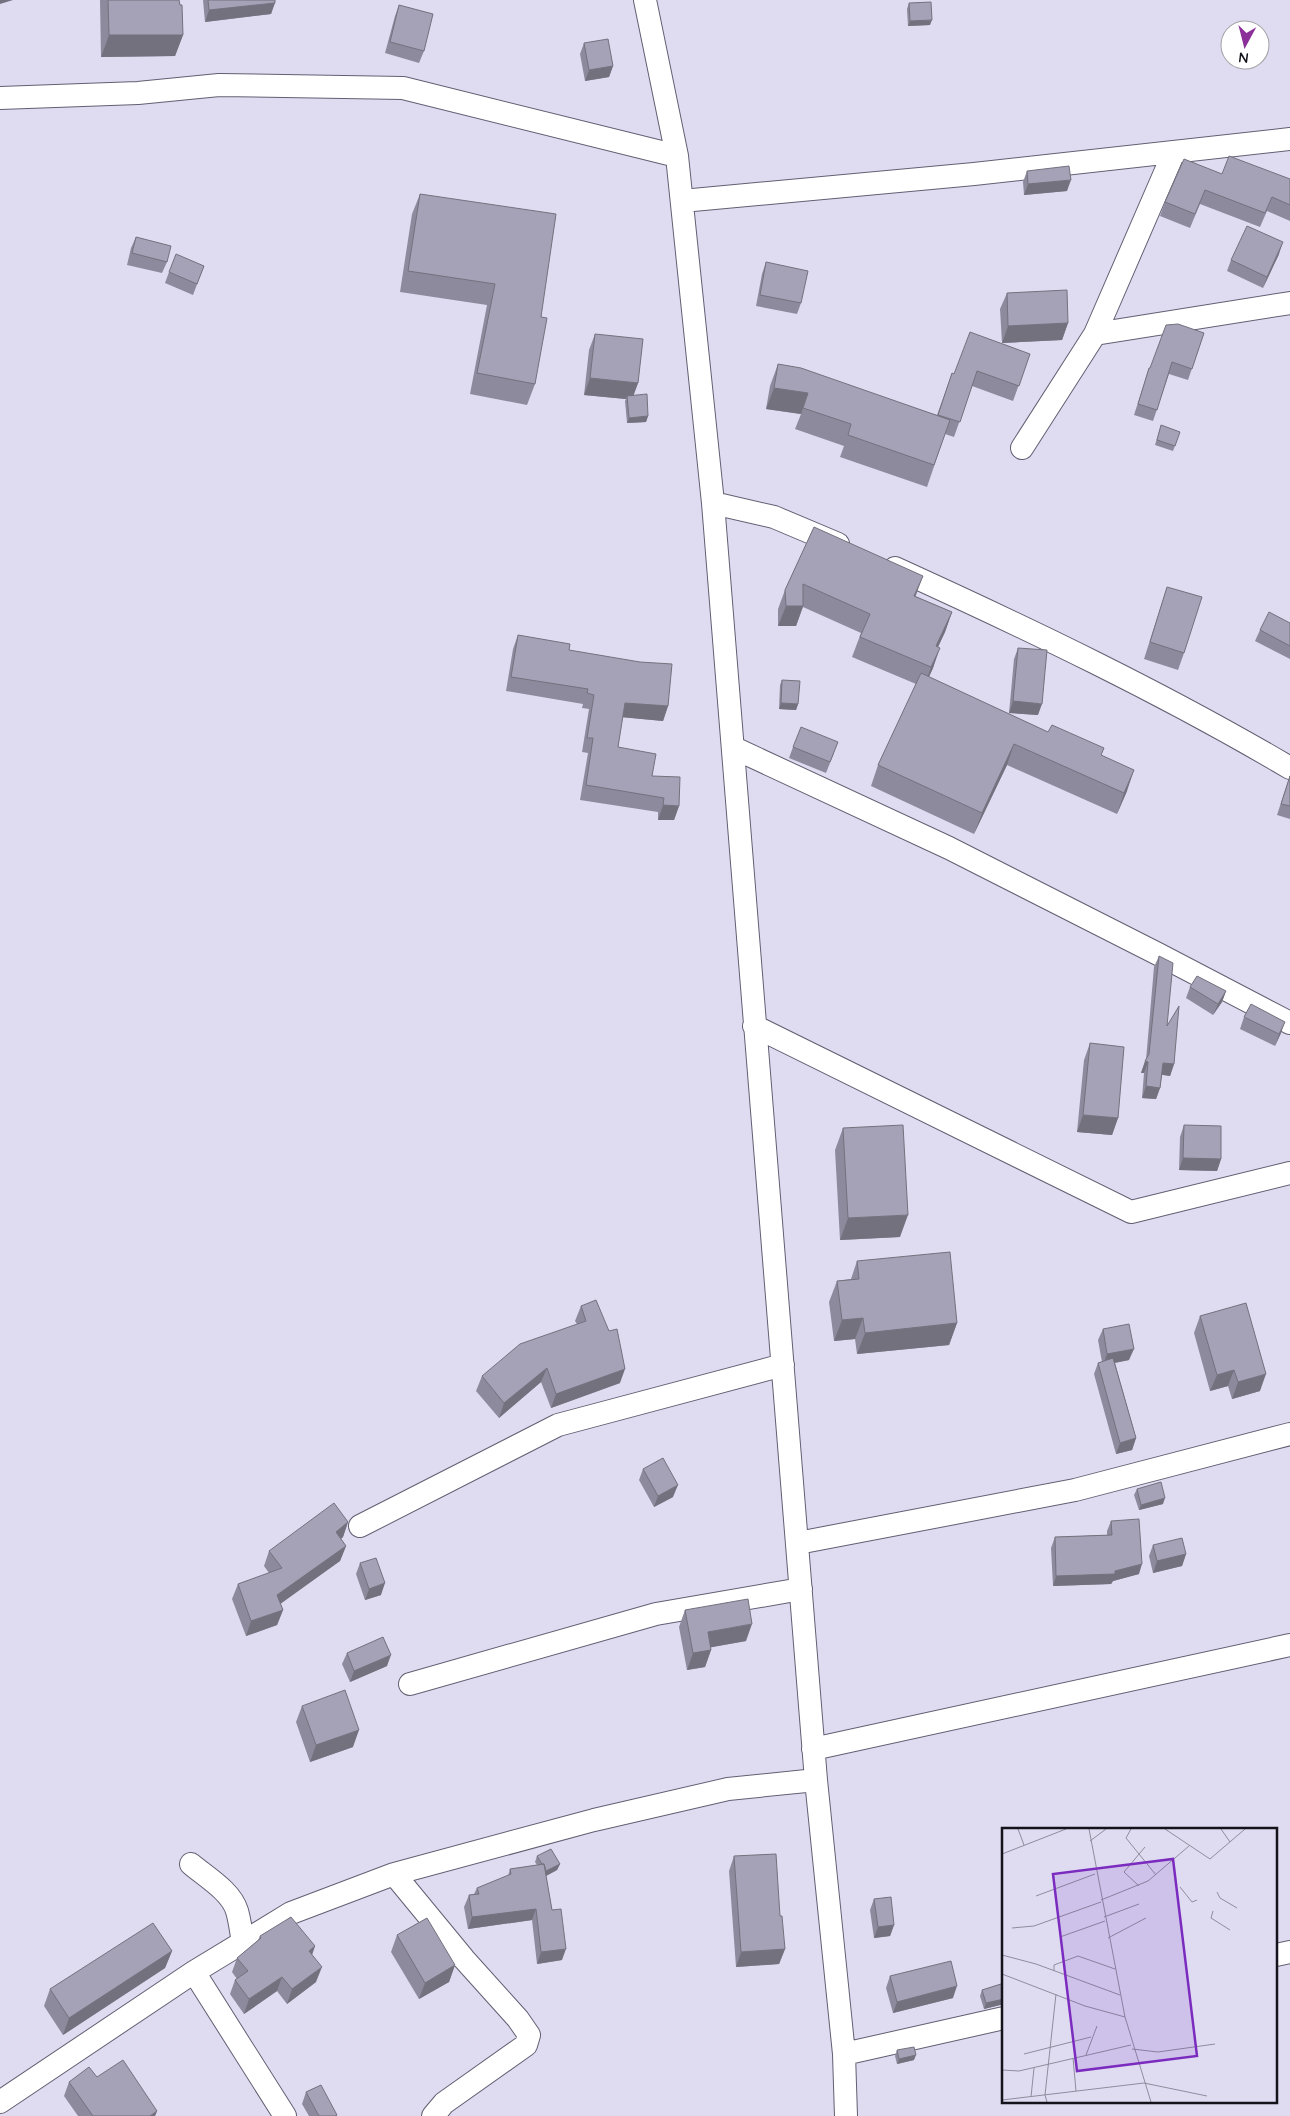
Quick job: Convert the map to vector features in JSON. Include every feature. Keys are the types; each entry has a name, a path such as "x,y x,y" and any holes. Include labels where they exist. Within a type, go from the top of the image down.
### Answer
{"street":[{"path":"645,0 677,156 713,503 734,748 754,1026 798,1543 813,1749 844,2054 846,2116"},
{"path":"0,98 138,93 219,85 402,88 677,156"},
{"path":"682,201 974,174 1290,139"},
{"path":"1022,448 1094,334 1174,152"},
{"path":"1094,334 1290,303"},
{"path":"713,503 774,518 863,554 978,606 1121,676 1240,739 1290,768"},
{"path":"734,748 949,848 1290,1023"},
{"path":"754,1026 1131,1212 1290,1174"},
{"path":"360,1526 558,1425 783,1365"},
{"path":"798,1543 1075,1490 1290,1434"},
{"path":"410,1684 656,1614 801,1589"},
{"path":"813,1749 1290,1645"},
{"path":"0,2102 194,1972 291,1913 394,1874 594,1820 728,1789 816,1780"},
{"path":"191,1864 229,1897 237,1910 243,1942"},
{"path":"394,1874 464,1959 518,2019 529,2035 526,2045 444,2103 433,2116"},
{"path":"194,1972 284,2116"},
{"path":"844,2054 1002,2018"}],"building":[{"path":"108,0 179,0 180,5 182,5 183,35 109,35"},
{"path":"208,0 275,0 275,3 209,10"},
{"path":"931,2 932,20 910,21 909,3"},
{"path":"399,5 433,14 424,51 390,42"},
{"path":"608,39 613,66 589,70 584,43"},
{"path":"1229,156 1290,179 1290,205 1272,197 1265,213 1205,190 1195,214 1165,202 1184,159 1222,174"},
{"path":"1069,166 1071,180 1028,184 1027,171"},
{"path":"420,194 556,214 541,317 547,318 535,384 477,373 495,284 408,271"},
{"path":"1247,226 1283,242 1267,277 1231,260"},
{"path":"136,237 171,246 167,262 132,253"},
{"path":"176,254 204,266 197,284 169,272"},
{"path":"766,262 808,271 801,303 760,295"},
{"path":"1067,290 1068,323 1008,326 1007,293"},
{"path":"1178,324 1204,333 1192,369 1172,362 1157,410 1138,404 1149,368 1166,325"},
{"path":"970,332 1030,354 1019,386 977,371 960,422 938,415 952,373 954,374"},
{"path":"595,334 643,339 638,383 590,378"},
{"path":"778,364 801,368 950,420 934,465 848,435 851,424 803,408 808,393 774,388"},
{"path":"647,394 648,416 629,418 627,396"},
{"path":"1161,425 1180,432 1175,446 1157,440"},
{"path":"814,527 923,576 914,596 952,612 936,646 940,648 931,667 860,637 870,614 803,584 803,606 786,606 785,590"},
{"path":"1167,587 1202,597 1184,653 1150,642"},
{"path":"1269,612 1290,623 1290,646 1260,630"},
{"path":"518,635 570,644 569,650 640,662 672,664 668,706 625,703 618,747 656,754 652,776 680,777 679,806 663,805 664,798 586,785 593,738 587,738 594,695 587,693 588,689 511,677"},
{"path":"1018,648 1047,650 1042,704 1013,701"},
{"path":"921,673 1048,732 1052,725 1104,748 1101,755 1134,770 1124,793 1014,744 982,813 878,765"},
{"path":"782,680 800,681 798,704 781,703"},
{"path":"801,727 838,742 830,762 793,747"},
{"path":"1290,776 1290,806 1281,804"},
{"path":"1159,956 1173,963 1167,1026 1179,1006 1174,1064 1163,1063 1160,1088 1146,1086 1148,1062 1145,1061 1149,1054"},
{"path":"1197,976 1226,991 1218,1004 1190,987"},
{"path":"1251,1004 1285,1022 1279,1034 1244,1017"},
{"path":"1090,1043 1124,1047 1118,1118 1083,1115"},
{"path":"903,1125 908,1215 848,1218 843,1128"},
{"path":"1184,1125 1221,1126 1221,1159 1183,1158"},
{"path":"950,1252 957,1323 865,1333 863,1318 842,1320 837,1281 859,1279 857,1261"},
{"path":"596,1300 609,1331 617,1329 625,1369 556,1394 547,1368 504,1403 482,1376 520,1344 586,1321 581,1306"},
{"path":"1246,1303 1266,1374 1238,1382 1234,1370 1217,1375 1200,1316"},
{"path":"1129,1324 1134,1349 1107,1354 1103,1329"},
{"path":"1113,1358 1136,1438 1120,1443 1098,1363"},
{"path":"663,1458 678,1485 658,1496 643,1469"},
{"path":"1161,1482 1165,1498 1141,1505 1137,1489"},
{"path":"334,1503 348,1522 336,1532 346,1546 277,1595 283,1610 251,1621 238,1584 282,1568 269,1551"},
{"path":"1139,1519 1142,1564 1115,1571 1115,1574 1056,1576 1055,1537 1112,1535 1111,1521"},
{"path":"1182,1538 1186,1554 1157,1561 1153,1545"},
{"path":"376,1558 385,1583 369,1589 360,1563"},
{"path":"748,1599 752,1624 708,1632 711,1650 693,1653 685,1610"},
{"path":"383,1637 391,1655 354,1671 347,1653"},
{"path":"345,1690 359,1730 316,1745 302,1706"},
{"path":"551,1849 560,1864 546,1871 544,1864 542,1864 537,1856"},
{"path":"776,1854 780,1916 782,1916 785,1949 741,1952 734,1856"},
{"path":"544,1864 552,1910 561,1909 566,1949 541,1952 536,1909 472,1917 469,1895 479,1894 477,1888 511,1874 510,1869"},
{"path":"891,1897 894,1925 878,1927 874,1899"},
{"path":"291,1917 315,1946 309,1951 322,1967 292,1989 282,1977 249,1999 235,1980 248,1971 237,1958 261,1938 260,1936"},
{"path":"427,1918 455,1965 425,1983 397,1935"},
{"path":"153,1923 172,1951 69,2018 50,1989"},
{"path":"951,1961 957,1986 897,2002 890,1976"},
{"path":"1002,1984 1002,1999 986,2003 982,1990"},
{"path":"914,2047 916,2055 899,2059 897,2050"},
{"path":"123,2060 157,2111 150,2116 93,2116 69,2082 89,2067 97,2077"},
{"path":"321,2085 337,2115 335,2116 319,2116 306,2092"}]}
